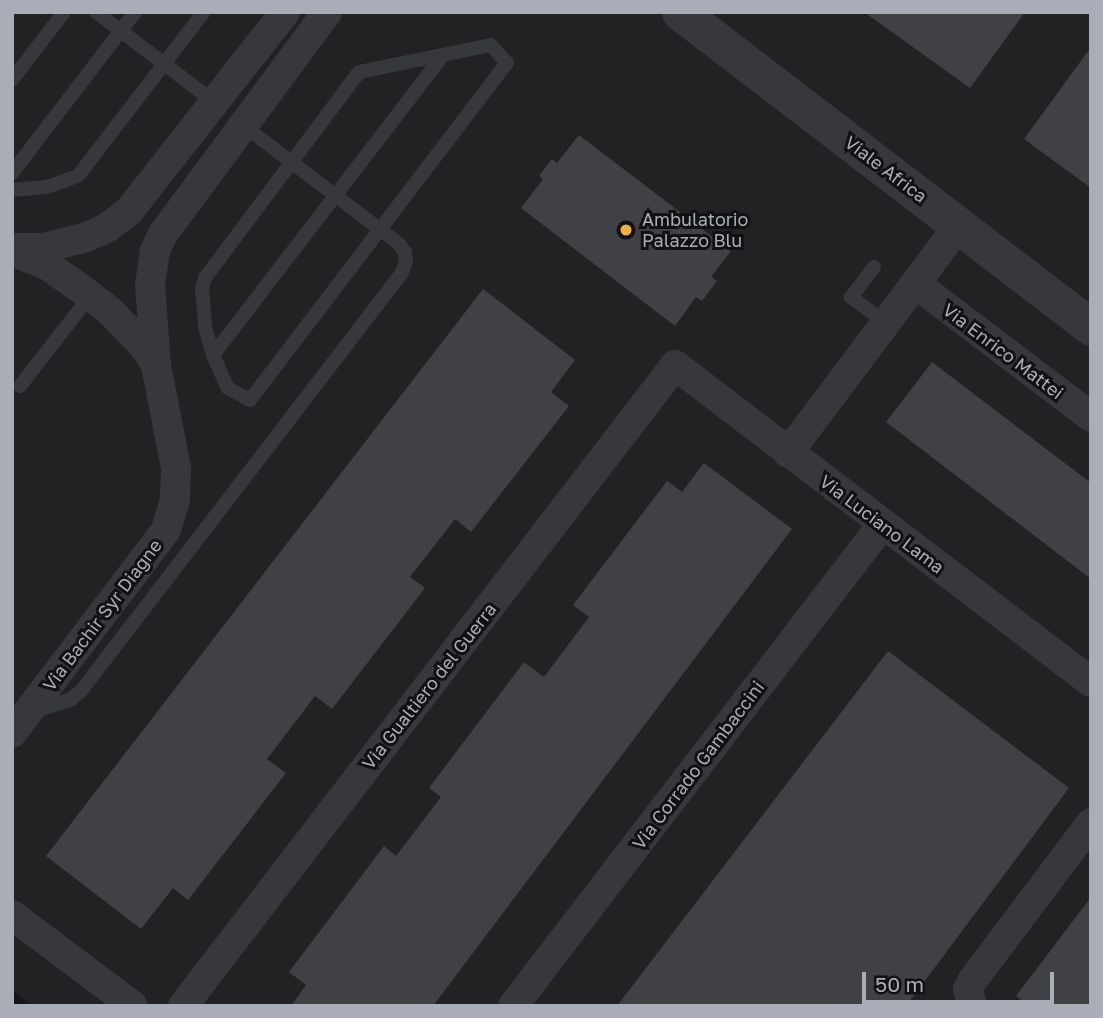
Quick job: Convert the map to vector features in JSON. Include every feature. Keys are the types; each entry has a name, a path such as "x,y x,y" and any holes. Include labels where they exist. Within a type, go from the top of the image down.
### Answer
{"street":[{"name":"Via Bachir Syr Diagne","path":"12,250 43,248 71,242 118,220 148,189 285,12"},
{"name":"Via Bachir Syr Diagne","path":"20,724 166,530 170,518 176,468 156,365 150,286 155,251 170,225 327,12"},
{"name":"Viale Africa","path":"680,12 1091,327"},
{"path":"788,453 958,225"},
{"name":"Via Bachir Syr Diagne","path":"12,250 47,265 90,296 135,335 156,365"},
{"name":"Via Enrico Mattei","path":"916,284 1091,417"},
{"name":"Via Luciano Lama","path":"675,365 1091,682"},
{"name":"Via Gualtiero del Guerra","path":"183,1006 675,365"},
{"name":"Via Corrado Gambaccini","path":"513,1006 882,524"},
{"path":"972,1006 968,989 972,981 1091,823"},
{"path":"12,915 133,1006"}],"lane":[{"path":"12,80 64,12"},
{"path":"96,12 214,102"},
{"path":"12,173 135,12"},
{"path":"12,190 47,187 78,176 204,12"},
{"path":"491,45 507,63 250,400 228,388 213,355 205,327 202,289 205,278 359,72 443,55 491,45"},
{"path":"213,355 443,55"},
{"path":"20,724 71,699 81,691 401,274 407,262 405,251 380,230 243,125"},
{"path":"874,267 851,297 886,323"},
{"path":"20,386 90,296"}],"shaded area":[{"path":"12,12 1091,12 1091,1006 32,1006 12,990"}],"building":[{"path":"864,12 1025,12 970,88"},
{"path":"1091,47 1091,188 1024,139"},
{"name":"Ambulatorio Palazzo Blu","path":"579,135 731,251 711,277 717,281 702,301 696,297 675,326 521,208 543,179 539,176 552,159 557,163"},
{"path":"483,289 575,360 551,392 569,406 471,532 455,519 410,577 425,588 332,709 315,696 267,759 286,773 188,900 173,888 141,929 46,856"},
{"path":"932,362 1091,483 1091,579 886,422"},
{"path":"704,463 792,529 433,1006 291,1006 306,985 289,972 384,846 396,856 441,797 429,788 524,662 544,677 589,617 573,605 667,481 682,492"},
{"path":"888,651 1069,788 906,1006 617,1006"},
{"path":"1091,897 1091,1006 1030,1006 1016,996"}],"place":[{"name":"Ambulatorio Palazzo Blu","path":"626,230"}]}
